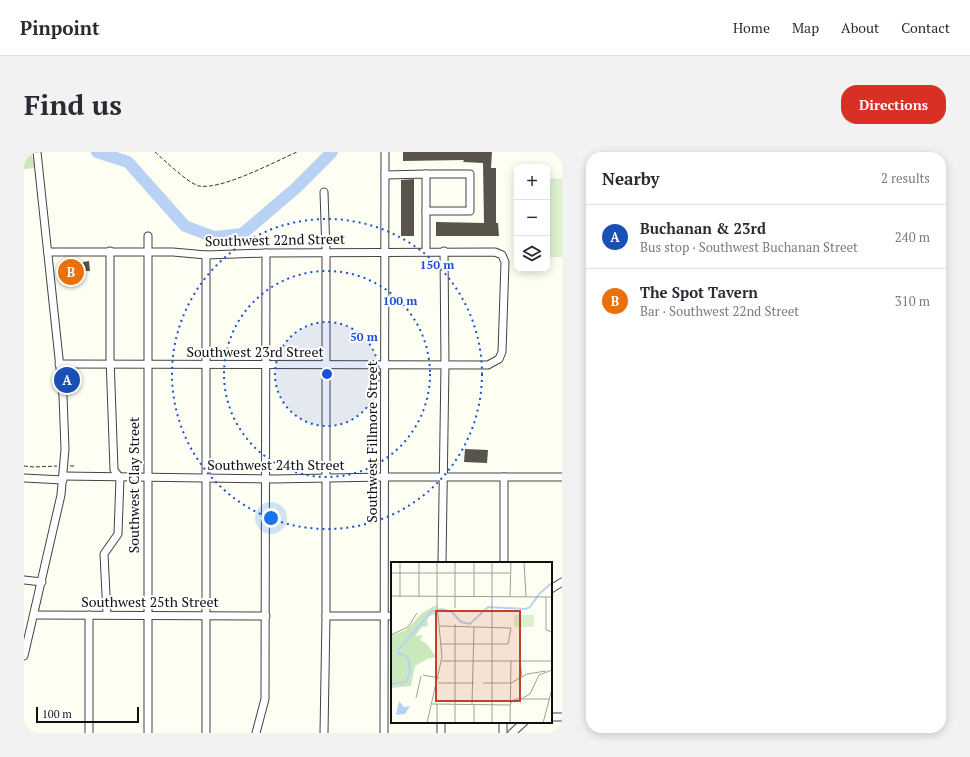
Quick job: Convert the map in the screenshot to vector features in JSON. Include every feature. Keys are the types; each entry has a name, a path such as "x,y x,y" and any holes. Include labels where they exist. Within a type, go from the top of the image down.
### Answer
{"street":[{"path":"24,656 42,582 63,478 64,466 65,415 37,152"},
{"name":"Southwest Fillmore Street","path":"384,733 388,616 385,477 385,152"},
{"path":"426,174 426,251"},
{"path":"385,175 470,174 470,211 426,211"},
{"path":"324,192 326,252 324,365 326,616 324,733"},
{"name":"Southwest Clay Street","path":"148,236 148,733"},
{"path":"107,615 104,554 118,534 120,478 114,470 110,365 110,251"},
{"name":"Southwest 22nd Street","path":"48,252 147,251 206,255 326,252 495,252 502,255 505,262 503,338"},
{"path":"442,562 445,365 444,252"},
{"path":"256,733 266,699 266,253"},
{"path":"206,255 206,733"},
{"name":"Southwest 23rd Street","path":"59,364 488,365 496,362 502,352 503,338"},
{"name":"Southwest 24th Street","path":"24,478 325,479 385,477 562,477"},
{"path":"504,477 504,562"},
{"path":"24,580 42,582"},
{"path":"552,587 562,582"},
{"name":"Southwest 25th Street","path":"34,615 205,614 266,616"},
{"path":"89,615 89,733"},
{"path":"326,616 388,616"},
{"path":"512,733 523,723"}],"path":[{"path":"155,152 181,175 198,186 221,184 297,152"},
{"path":"24,466 75,466"}],"green space":[{"path":"24,152 31,152 35,168 24,169"},
{"path":"550,178 562,179 562,257 550,257"}],"building":[{"path":"403,152 492,152 491,168 496,168 496,223 498,223 499,236 436,236 436,222 484,223 483,163 463,162 464,160 403,161"},
{"path":"414,179 414,236 401,236 401,180"},
{"path":"89,261 90,271 82,271 83,262"},
{"path":"63,268 79,268 79,276 63,276"},
{"path":"465,449 488,450 487,463 464,462"}],"waterway":[{"path":"97,152 128,162 185,226 214,237 242,234 296,188 332,152"}],"place":[{"name":"The Spot Tavern","path":"71,272"},
{"name":"Buchanan & 23rd","path":"67,380"}]}
